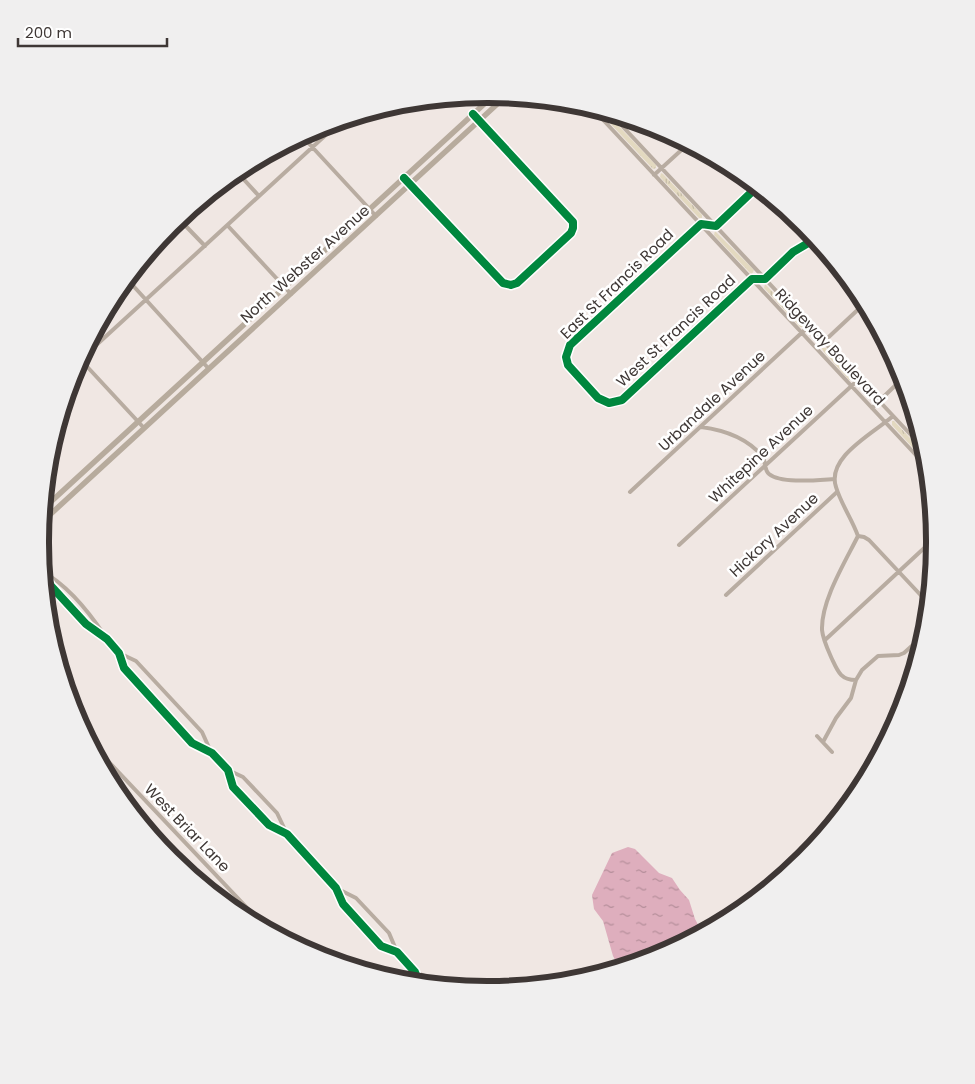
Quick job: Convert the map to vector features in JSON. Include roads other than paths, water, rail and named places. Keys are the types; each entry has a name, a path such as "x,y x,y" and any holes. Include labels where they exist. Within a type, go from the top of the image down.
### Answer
{"main road":[{"name":"North Webster Avenue","path":"51,499 485,103"},
{"name":"North Webster Avenue","path":"50,515 498,103"}],"street":[{"path":"404,178 504,284 510,286 517,284 571,233 573,222 474,114"},
{"name":"Ridgeway Boulevard","path":"601,118 918,455"},
{"name":"Ridgeway Boulevard","path":"622,125 913,438"},
{"path":"95,346 326,135"},
{"path":"308,142 376,216"},
{"path":"654,175 683,149"},
{"path":"242,178 259,196"},
{"path":"701,224 716,226 752,192"},
{"name":"East St Francis Road","path":"572,370 566,357 570,345 701,224"},
{"path":"185,225 205,246"},
{"path":"228,226 291,294"},
{"path":"752,279 765,279 793,252 808,243"},
{"name":"West St Francis Road","path":"572,370 600,400 609,403 622,400 752,279"},
{"path":"132,285 209,369"},
{"path":"817,348 859,309"},
{"name":"Urbandale Avenue","path":"630,492 809,326"},
{"path":"86,366 144,428"},
{"name":"Whitepine Avenue","path":"680,545 858,379"},
{"path":"872,408 897,384"},
{"path":"856,680 846,679 840,674 828,651 822,632 831,593 858,536 854,524 837,492 834,479 838,465 846,454 893,416"},
{"path":"700,427 737,437 756,450 764,459 768,473 780,478 795,480 834,479"},
{"name":"Hickory Avenue","path":"726,595 837,492"},
{"path":"858,536 869,540 922,597"},
{"path":"825,640 926,547"},
{"path":"51,576 57,580 94,619 119,653 124,668 155,702 192,742 212,753"},
{"path":"52,587 86,624 107,639"},
{"path":"823,742 836,718 851,698 856,680 862,670 874,658 883,655 899,655 914,644"},
{"path":"119,653 136,661 202,732 212,753 228,770 243,777 277,813 287,834 336,888 343,904 381,946 397,952"},
{"path":"817,736 832,752"},
{"name":"West Briar Lane","path":"108,761 249,910"},
{"path":"228,770 233,787 269,825 287,834"},
{"path":"336,888 356,898 389,933 397,952 414,972 425,976"}],"water":[{"path":"628,847 635,849 659,873 672,878 689,900 699,926 682,936 616,961 603,921 594,909 592,895 612,853"}]}
